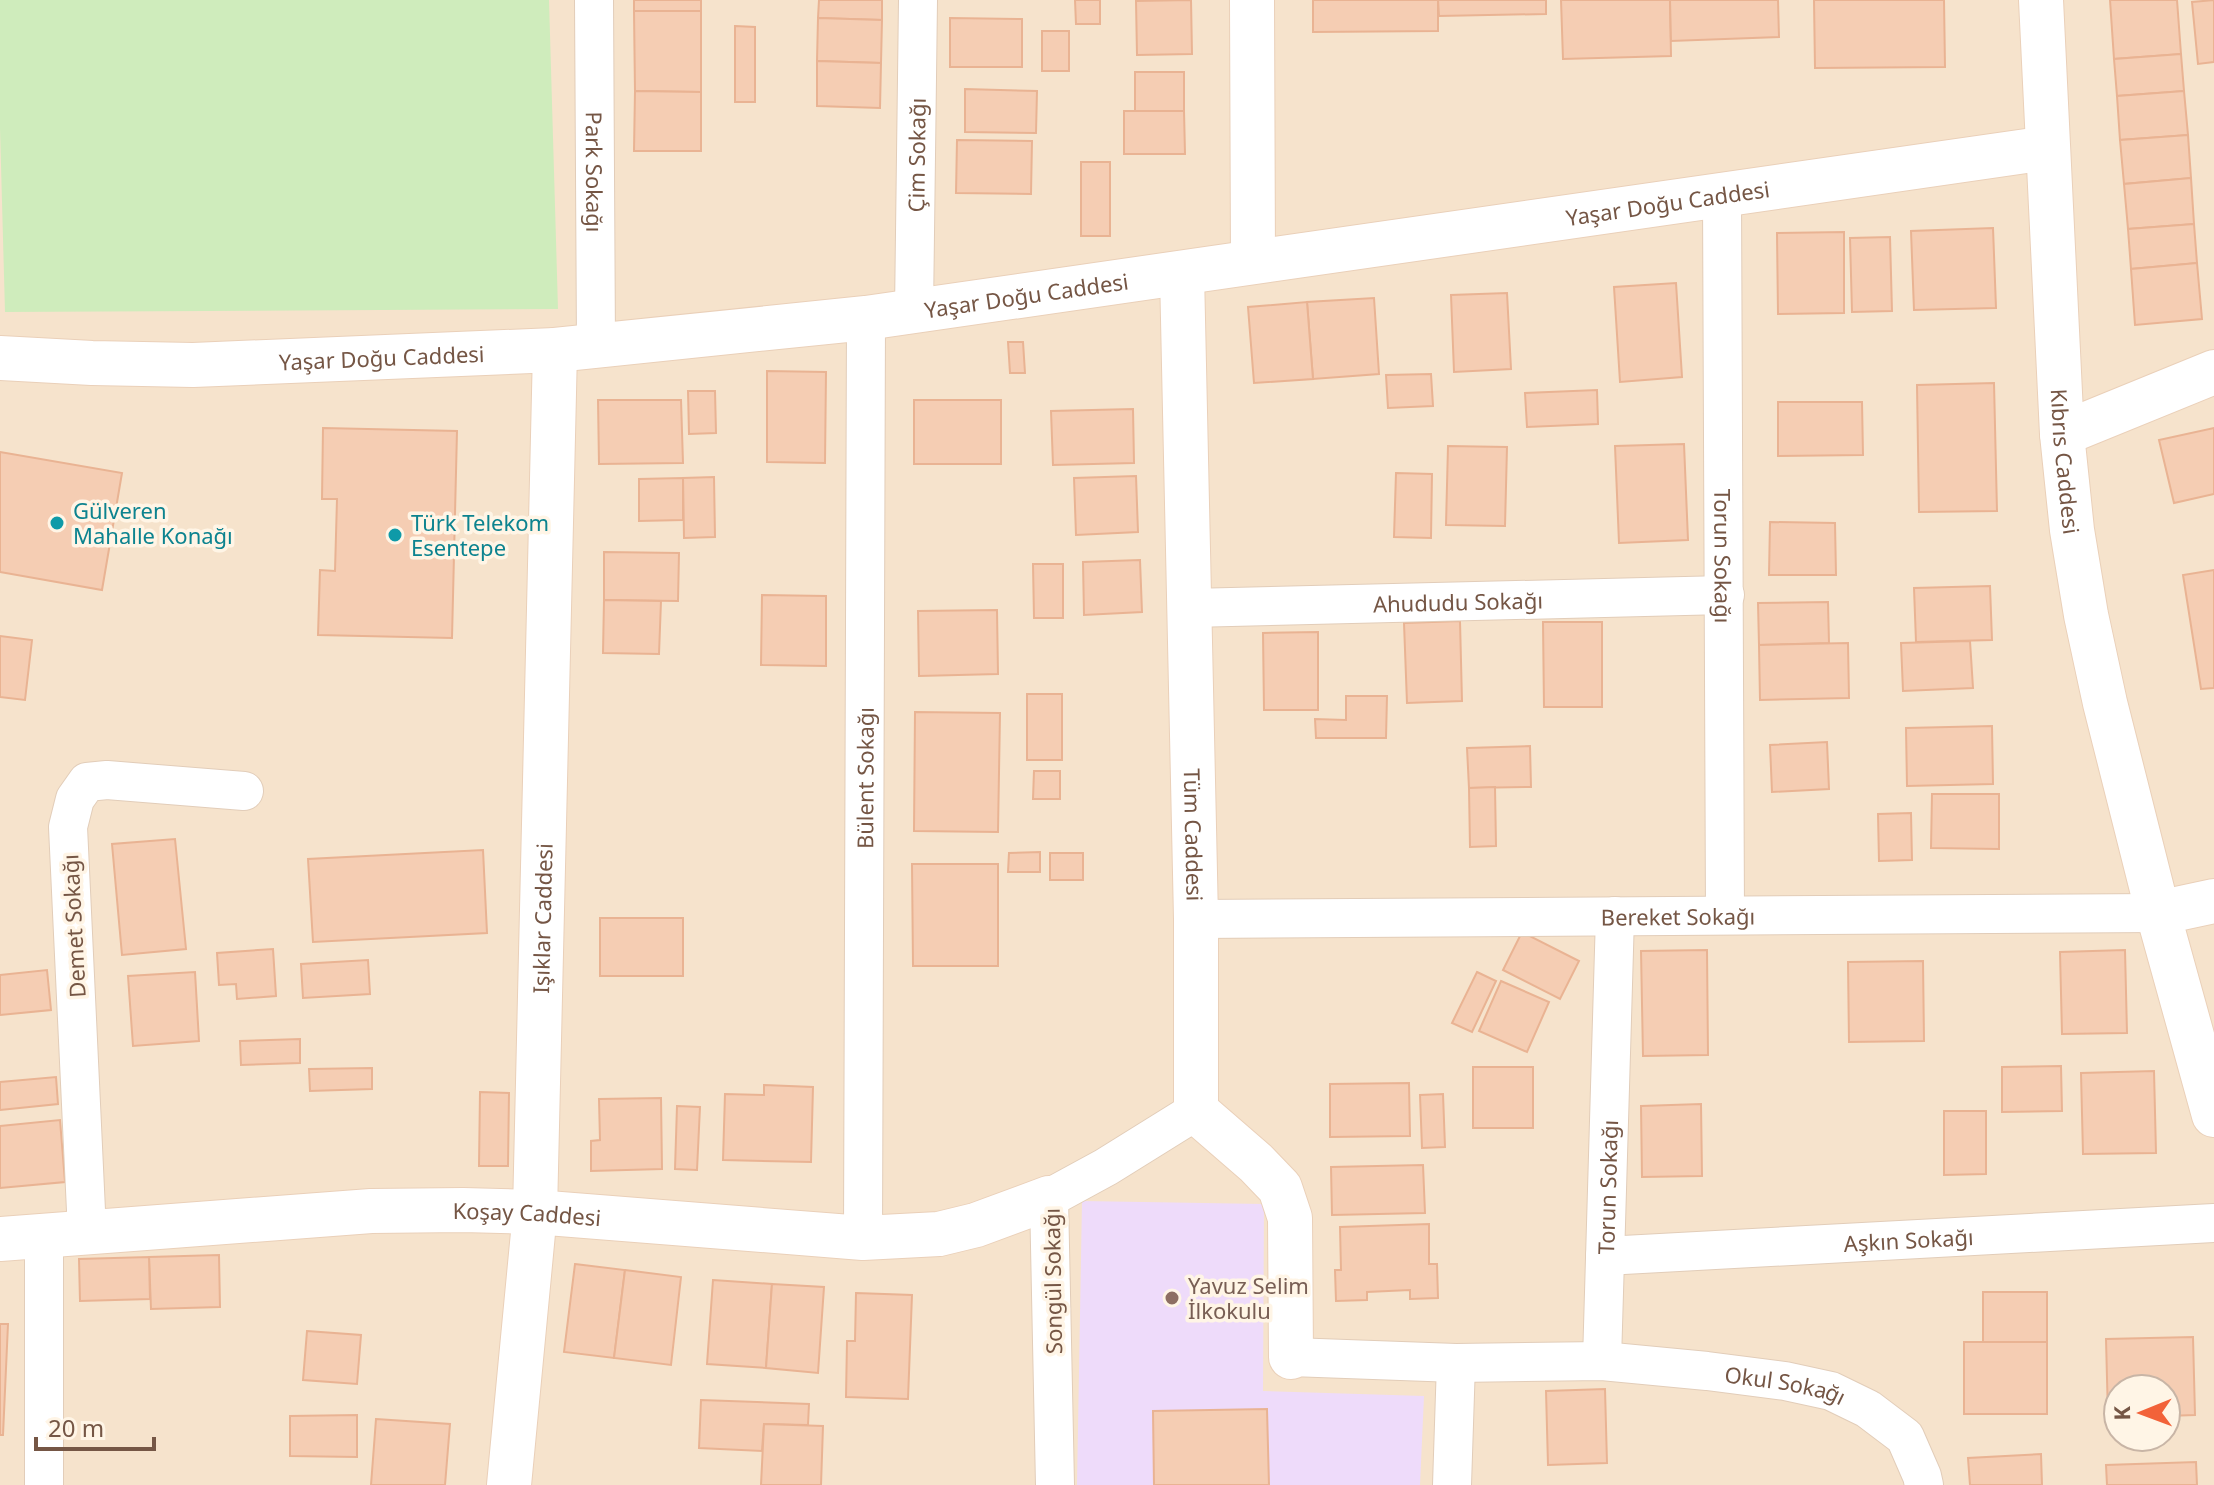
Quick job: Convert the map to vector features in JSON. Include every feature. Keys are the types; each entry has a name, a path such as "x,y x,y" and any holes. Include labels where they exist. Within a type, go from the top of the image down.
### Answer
{"street":[{"name":"Park Sokağı","path":"575,348 594,0"},
{"name":"Çim Sokağı","path":"914,311 918,0"},
{"path":"1252,0 1253,261"},
{"name":"Kıbrıs Caddesi","path":"2041,0 2062,434 2072,530 2105,703 2158,913 2214,1115"},
{"name":"Yaşar Doğu Caddesi","path":"0,358 193,365 575,348 866,318 2047,148"},
{"name":"Torun Sokağı","path":"1722,196 1725,915"},
{"name":"Tüm Caddesi","path":"1182,273 1196,919 1196,1111"},
{"name":"Bülent Sokağı","path":"863,1238 866,318"},
{"name":"Işıklar Caddesi","path":"509,1485 535,1212 575,348"},
{"path":"2062,434 2214,372"},
{"name":"Ahududu Sokağı","path":"1190,608 1725,595"},
{"name":"Demet Sokağı","path":"87,1232 68,827 75,799 87,782 107,780 244,791"},
{"path":"2158,913 2214,901"},
{"name":"Bereket Sokağı","path":"1196,919 2158,913"},
{"name":"Torun Sokağı","path":"1602,1361 1615,916"},
{"path":"1196,1111 1280,1188 1290,1218 1291,1357 1456,1363 1602,1361"},
{"name":"Songül Sokağı","path":"1055,1485 1049,1198 1196,1111"},
{"name":"Koşay Caddesi","path":"0,1239 371,1211 463,1210 535,1212 863,1238 939,1234 976,1225 1049,1198"},
{"name":"Aşkın Sokağı","path":"1605,1256 2214,1223"},
{"path":"44,1235 44,1485"},
{"name":"Okul Sokağı","path":"1602,1361 1785,1381 1831,1391 1868,1409 1905,1437 1924,1485"},
{"path":"1452,1485 1456,1363"}],"shaded area":[{"path":"0,0 2214,0 2214,1485 0,1485"},
{"name":"Yavuz Selim İlkokulu","path":"1082,1201 1264,1204 1263,1391 1424,1396 1420,1485 1077,1485"}],"green space":[{"path":"0,0 549,0 558,309 5,312"}],"building":[{"path":"634,0 701,0 701,11 634,11"},
{"path":"819,0 882,0 882,20 818,18"},
{"path":"1075,0 1100,0 1100,24 1076,24"},
{"path":"1191,0 1192,54 1137,55 1136,1"},
{"path":"1313,0 1438,0 1438,31 1313,32"},
{"path":"1438,0 1546,0 1546,14 1439,16"},
{"path":"1561,0 1670,0 1671,56 1563,59"},
{"path":"1670,0 1778,0 1779,37 1671,41"},
{"path":"1814,0 1944,0 1945,67 1815,68"},
{"path":"2110,0 2177,0 2181,54 2114,59"},
{"path":"2214,0 2214,62 2198,64 2192,2"},
{"path":"634,11 701,11 701,92 635,91"},
{"path":"818,18 882,20 881,63 817,61"},
{"path":"950,18 1022,19 1022,67 950,67"},
{"path":"735,26 755,27 755,102 735,102"},
{"path":"1042,31 1069,31 1069,71 1042,71"},
{"path":"2181,54 2184,91 2117,96 2114,59"},
{"path":"817,61 881,63 880,108 817,106"},
{"path":"1135,72 1184,72 1184,111 1135,112"},
{"path":"965,89 1037,91 1036,133 965,132"},
{"path":"635,91 701,92 701,151 634,151"},
{"path":"2184,91 2188,135 2120,140 2117,96"},
{"path":"1124,111 1184,111 1185,154 1124,154"},
{"path":"2188,135 2191,178 2124,184 2120,140"},
{"path":"957,140 1032,141 1031,194 956,193"},
{"path":"1081,162 1110,162 1110,236 1081,236"},
{"path":"2191,178 2194,224 2128,229 2124,184"},
{"path":"2194,224 2197,263 2131,269 2128,229"},
{"path":"1993,228 1996,308 1914,310 1911,231"},
{"path":"1844,232 1844,313 1778,314 1777,233"},
{"path":"1890,237 1892,311 1852,312 1850,238"},
{"path":"2197,263 2202,319 2135,325 2131,269"},
{"path":"1676,283 1682,377 1620,382 1614,287"},
{"path":"1507,293 1511,369 1454,372 1451,295"},
{"path":"1374,298 1379,374 1313,379 1307,302"},
{"path":"1307,302 1313,379 1254,383 1248,307"},
{"path":"1008,342 1023,342 1025,373 1010,373"},
{"path":"767,371 826,372 825,463 767,462"},
{"path":"1431,374 1433,406 1388,408 1386,375"},
{"path":"1994,383 1997,511 1919,512 1917,385"},
{"path":"1597,390 1598,424 1527,427 1525,393"},
{"path":"688,391 715,391 716,433 689,434"},
{"path":"598,400 681,400 683,463 599,464"},
{"path":"914,400 1001,400 1001,464 914,464"},
{"path":"1778,402 1862,402 1863,455 1778,456"},
{"path":"1133,409 1134,463 1053,465 1051,411"},
{"name":"Türk Telekom Esentepe","path":"323,428 457,431 452,638 318,635 320,570 335,571 337,499 322,499"},
{"path":"2214,428 2214,494 2174,503 2159,440"},
{"path":"1684,444 1688,540 1619,543 1615,446"},
{"path":"1448,446 1507,447 1505,526 1446,525"},
{"name":"Gülveren Mahalle Konağı","path":"0,452 122,473 102,590 0,572"},
{"path":"1396,473 1432,474 1431,538 1394,537"},
{"path":"1136,476 1138,532 1076,535 1074,478"},
{"path":"714,477 715,537 684,538 683,478"},
{"path":"683,478 683,520 639,521 639,479"},
{"path":"1770,522 1835,523 1836,575 1769,575"},
{"path":"604,552 679,553 678,601 604,600"},
{"path":"1140,560 1142,612 1084,615 1083,562"},
{"path":"1033,564 1063,564 1063,618 1034,618"},
{"path":"2214,570 2214,688 2201,689 2183,575"},
{"path":"1990,586 1992,640 1916,642 1914,588"},
{"path":"762,595 826,596 826,666 761,665"},
{"path":"604,600 661,601 659,654 603,653"},
{"path":"1828,602 1829,643 1759,645 1758,603"},
{"path":"997,610 998,674 919,676 918,611"},
{"path":"1460,621 1462,701 1407,703 1404,623"},
{"path":"1543,622 1602,622 1602,707 1544,707"},
{"path":"1318,632 1318,710 1264,710 1263,633"},
{"path":"0,636 32,640 25,700 0,697"},
{"path":"1970,641 1973,688 1903,691 1901,643"},
{"path":"1848,643 1849,698 1760,700 1759,645"},
{"path":"1027,694 1062,694 1062,760 1027,760"},
{"path":"1346,696 1387,696 1386,738 1316,738 1315,719 1346,720"},
{"path":"915,712 1000,713 998,832 914,831"},
{"path":"1992,726 1993,784 1907,786 1906,728"},
{"path":"1827,742 1829,789 1772,792 1770,745"},
{"path":"1530,746 1531,787 1469,788 1467,748"},
{"path":"1034,771 1060,771 1060,799 1033,799"},
{"path":"1495,787 1496,846 1470,847 1469,788"},
{"path":"1932,794 1999,794 1999,849 1931,848"},
{"path":"1911,813 1912,860 1879,861 1878,814"},
{"path":"175,839 186,949 122,955 112,844"},
{"path":"483,850 487,933 313,942 308,859"},
{"path":"1040,852 1040,872 1008,872 1009,853"},
{"path":"1050,853 1083,853 1083,880 1050,880"},
{"path":"912,864 998,864 998,966 913,966"},
{"path":"600,918 683,918 683,976 600,976"},
{"path":"1522,932 1579,961 1560,999 1503,970"},
{"path":"273,949 276,996 237,999 236,984 219,985 217,953"},
{"path":"1707,950 1708,1055 1643,1056 1641,951"},
{"path":"2125,950 2127,1033 2062,1034 2060,952"},
{"path":"368,960 370,994 303,998 301,964"},
{"path":"1923,961 1924,1041 1849,1042 1848,962"},
{"path":"47,970 51,1010 0,1015 0,975"},
{"path":"195,972 199,1041 133,1046 128,976"},
{"path":"1477,972 1496,981 1472,1032 1452,1023"},
{"path":"1501,981 1549,1002 1527,1052 1479,1031"},
{"path":"300,1039 300,1063 241,1065 240,1041"},
{"path":"2061,1066 2062,1111 2002,1112 2002,1067"},
{"path":"1473,1067 1533,1067 1533,1128 1473,1128"},
{"path":"372,1068 372,1089 310,1091 309,1069"},
{"path":"2154,1071 2156,1153 2083,1154 2081,1073"},
{"path":"56,1077 58,1104 0,1110 0,1082"},
{"path":"1409,1083 1410,1136 1330,1137 1330,1084"},
{"path":"764,1085 813,1087 811,1162 723,1160 725,1094 764,1095"},
{"path":"480,1092 509,1093 508,1166 479,1166"},
{"path":"1443,1094 1445,1147 1422,1148 1420,1095"},
{"path":"661,1098 662,1169 591,1171 591,1141 600,1140 599,1099"},
{"path":"1701,1104 1702,1176 1642,1177 1641,1106"},
{"path":"677,1106 700,1107 697,1170 675,1169"},
{"path":"1944,1111 1986,1111 1986,1174 1944,1175"},
{"path":"60,1120 65,1182 0,1188 0,1126"},
{"path":"1423,1165 1425,1213 1332,1215 1331,1167"},
{"path":"1429,1224 1429,1264 1437,1264 1438,1298 1410,1299 1410,1290 1367,1292 1367,1300 1336,1301 1335,1270 1341,1270 1340,1227"},
{"path":"219,1255 220,1307 151,1309 149,1257"},
{"path":"149,1257 150,1299 80,1301 79,1259"},
{"path":"575,1264 625,1270 614,1358 564,1352"},
{"path":"625,1270 681,1277 671,1365 614,1358"},
{"path":"713,1280 772,1284 766,1368 707,1364"},
{"path":"772,1284 824,1287 818,1373 766,1368"},
{"path":"1983,1292 2047,1292 2047,1342 1983,1342"},
{"path":"856,1293 912,1295 908,1399 846,1397 847,1341 855,1341"},
{"path":"0,1324 8,1324 3,1435 0,1435"},
{"path":"307,1331 361,1335 357,1384 303,1380"},
{"path":"2193,1337 2195,1415 2182,1415 2182,1373 2107,1373 2106,1339"},
{"path":"1964,1342 2047,1342 2047,1414 1964,1414"},
{"path":"1605,1389 1607,1463 1548,1465 1546,1391"},
{"path":"701,1400 809,1404 808,1425 764,1424 762,1451 699,1448"},
{"path":"1267,1409 1269,1485 1154,1485 1153,1411"},
{"path":"357,1415 357,1457 290,1456 290,1416"},
{"path":"376,1419 450,1424 445,1485 371,1485"},
{"path":"764,1424 823,1426 821,1485 761,1485"},
{"path":"2041,1454 2042,1485 1970,1485 1968,1458"},
{"path":"2196,1462 2197,1485 2107,1485 2106,1465"}],"place":[{"name":"Gülveren Mahalle Konağı","path":"57,523"},
{"name":"Türk Telekom Esentepe","path":"395,535"},
{"name":"Yavuz Selim İlkokulu","path":"1172,1298"}]}
